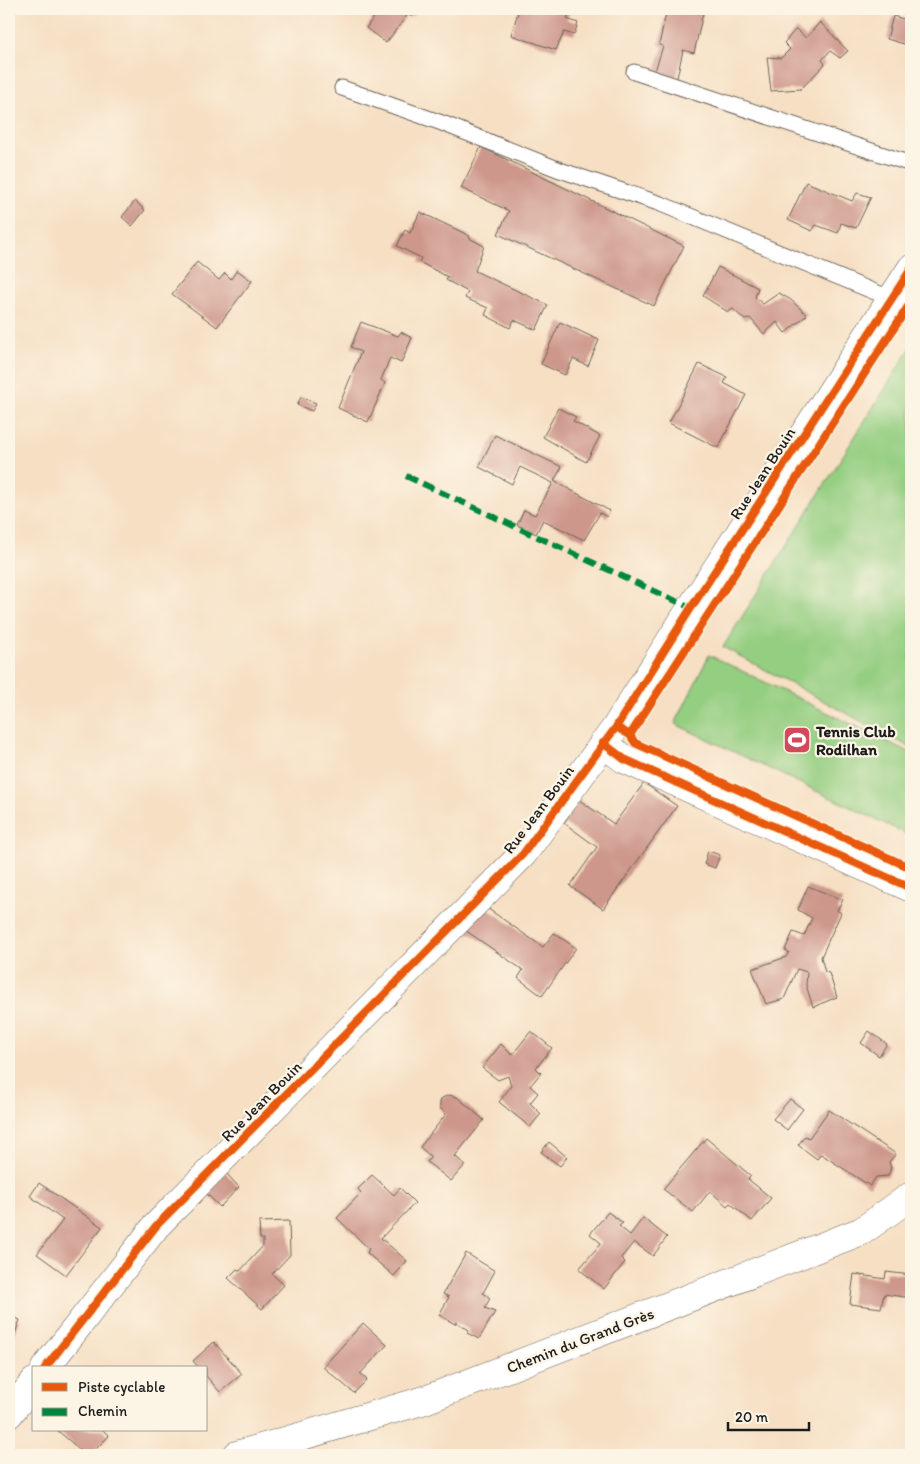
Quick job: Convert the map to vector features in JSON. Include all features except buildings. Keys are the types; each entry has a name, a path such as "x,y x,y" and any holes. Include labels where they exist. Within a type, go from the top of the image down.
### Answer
{"street":[{"name":"Rue Jean Bouin","path":"47,1366 156,1226 523,854 616,727 691,608 911,270"},
{"path":"604,743 624,759 911,888"},
{"name":"Chemin du Grand Grès","path":"237,1455 425,1400 862,1231 911,1196"},
{"path":"9,1414 32,1385"}],"lane":[{"path":"634,72 911,164"},
{"path":"342,88 442,123 560,170 661,204 892,299"}],"green space":[{"path":"911,347 911,748 723,647"},
{"name":"Tennis Club Rodilhan","path":"709,655 911,753 911,836 675,724"}],"marked path":[{"path":"406,476 691,608"}],"cycle path":[{"path":"47,1366 156,1226 523,854 616,727 911,269"},
{"path":"616,727 630,735 911,302"},
{"path":"630,735 635,743 911,868"},
{"path":"603,743 624,759 911,888"}],"place":[{"name":"Tennis Club Rodilhan","path":"797,740"}]}
